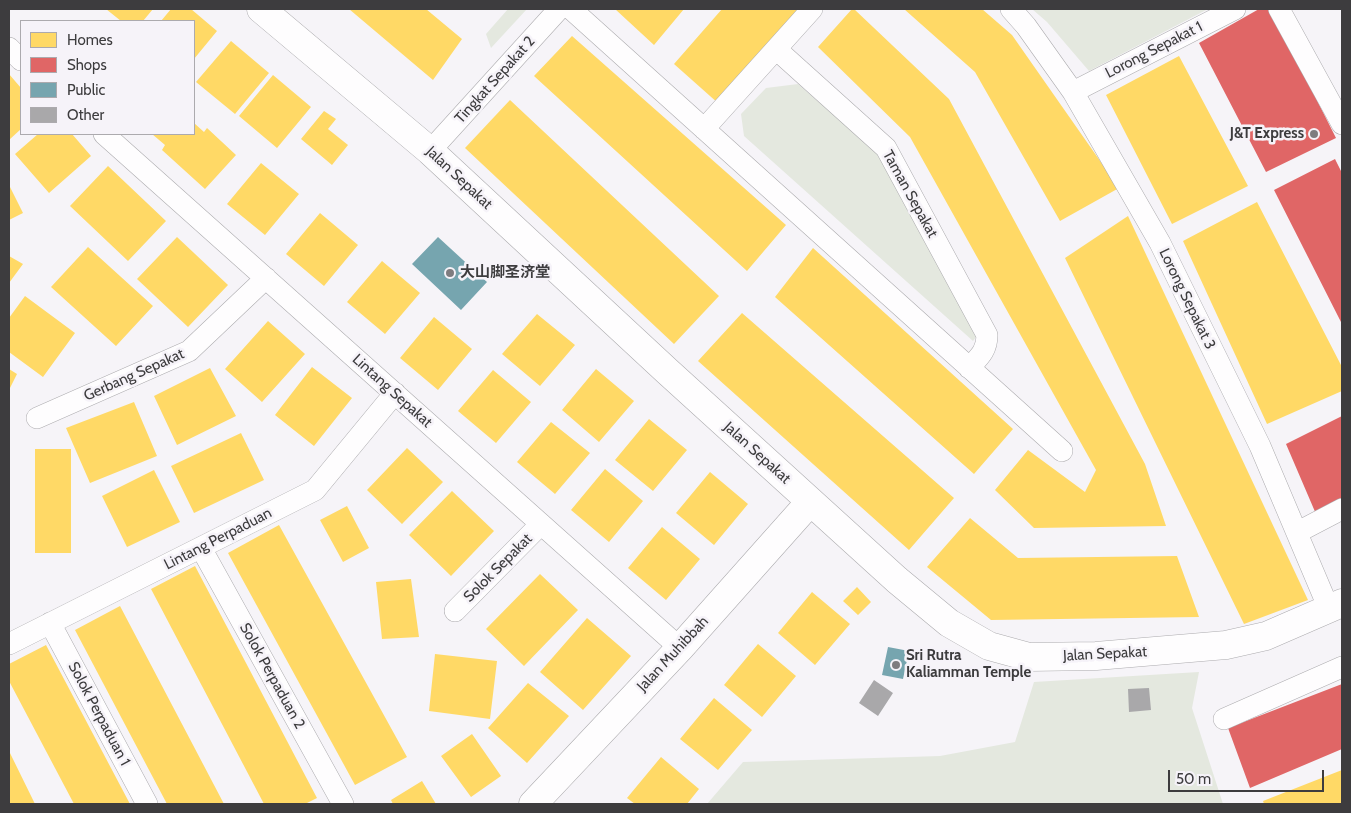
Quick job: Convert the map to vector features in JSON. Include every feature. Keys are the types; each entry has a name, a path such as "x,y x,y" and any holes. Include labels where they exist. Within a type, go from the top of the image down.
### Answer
{"street":[{"name":"Jalan Sepakat","path":"261,9 430,151 897,580 949,623 989,646 1029,657 1096,656 1226,645 1266,636 1336,606"},
{"name":"Tingkat Sepakat 2","path":"430,151 559,9"},
{"path":"571,9 1062,451"},
{"path":"704,129 812,9"},
{"name":"Lorong Sepakat 3","path":"1011,9 1026,26 1073,92 1160,243 1260,446 1298,532 1336,606"},
{"name":"Lorong Sepakat 1","path":"1073,92 1235,9"},
{"path":"1279,9 1342,124"},
{"path":"9,48 20,59"},
{"name":"Taman Sepakat","path":"776,49 886,148 987,336 987,345 983,354 969,368"},
{"name":"Lintang Sepakat","path":"105,135 680,648"},
{"name":"Gerbang Sepakat","path":"36,418 189,352 266,278"},
{"name":"Lintang Perpaduan","path":"9,644 315,490 394,393"},
{"name":"Jalan Muhibbah","path":"534,804 680,648 810,502"},
{"path":"1298,532 1342,509"},
{"name":"Solok Sepakat","path":"455,611 541,524"},
{"name":"Solok Perpaduan 2","path":"201,548 342,804"},
{"name":"Solok Perpaduan 1","path":"50,623 147,804"},
{"path":"1224,719 1342,667"}],"shaded area":[{"path":"508,9 527,9 491,48 486,34"},
{"path":"1032,9 1208,9 1089,71 1047,22"},
{"path":"798,84 879,154 979,333 973,341 744,136 741,114 766,88"},
{"path":"1199,672 1192,708 1223,804 707,804 743,762 940,756 1015,742 1034,682"}],"building: Homes":[{"path":"106,9 153,9 144,20 120,20"},
{"path":"171,9 191,9 217,31 195,58 195,20 162,20"},
{"path":"349,9 426,9 462,39 433,80"},
{"path":"615,9 684,9 654,45"},
{"path":"722,9 800,9 719,104 674,64"},
{"path":"852,9 949,99 1145,464 1166,526 1034,528 995,490 1028,450 1085,492 1096,470 910,137 818,47"},
{"path":"904,9 982,9 1012,35 1119,188 1060,221 975,72"},
{"path":"572,36 786,225 747,271 534,76"},
{"path":"231,41 269,73 235,114 196,82"},
{"path":"1179,56 1248,186 1172,224 1106,95"},
{"path":"9,74 20,87 20,130 9,140"},
{"path":"273,75 311,107 277,148 239,116"},
{"path":"510,100 719,296 674,344 465,148"},
{"path":"324,111 336,119 328,129 348,145 332,165 301,139"},
{"path":"195,124 204,132 207,128 236,155 205,189 162,150 165,145 153,135 195,135"},
{"path":"37,135 73,135 91,156 49,193 15,154"},
{"path":"261,163 299,194 265,235 227,204"},
{"path":"108,166 166,221 128,261 70,206"},
{"path":"9,185 23,213 9,220"},
{"path":"1257,202 1342,367 1342,391 1267,424 1183,241"},
{"path":"320,213 358,245 324,286 286,254"},
{"path":"1128,216 1308,600 1244,624 1065,258"},
{"path":"177,237 228,285 188,327 137,279"},
{"path":"88,247 153,306 116,346 51,287"},
{"path":"813,248 1013,429 974,474 775,297"},
{"path":"9,256 23,264 9,283"},
{"path":"382,261 420,293 385,334 347,302"},
{"path":"25,296 75,333 43,377 9,352 9,318"},
{"path":"742,313 954,498 909,550 698,361"},
{"path":"537,314 575,345 540,386 502,354"},
{"path":"434,317 472,349 438,390 400,358"},
{"path":"268,321 305,354 262,402 225,369"},
{"path":"312,367 352,398 314,446 275,415"},
{"path":"210,368 236,416 177,445 154,396"},
{"path":"9,369 17,374 9,390"},
{"path":"596,369 634,401 599,442 562,410"},
{"path":"493,370 531,402 496,443 458,411"},
{"path":"134,402 157,456 90,483 66,428"},
{"path":"649,419 687,450 653,491 615,460"},
{"path":"551,422 590,453 555,494 517,462"},
{"path":"241,433 264,480 194,513 171,466"},
{"path":"407,448 443,482 402,524 367,490"},
{"path":"35,449 71,449 71,553 35,553"},
{"path":"605,469 643,501 609,542 571,510"},
{"path":"154,470 180,522 127,547 102,496"},
{"path":"710,472 748,504 714,545 676,513"},
{"path":"452,491 494,531 451,576 409,535"},
{"path":"347,506 369,548 343,562 320,520"},
{"path":"970,518 1018,558 1177,556 1199,617 991,620 927,567"},
{"path":"279,525 407,757 355,785 228,553"},
{"path":"662,527 700,559 666,600 628,568"},
{"path":"195,566 317,798 305,804 264,804 151,589"},
{"path":"540,574 578,610 524,666 486,629"},
{"path":"411,579 419,637 382,639 376,582"},
{"path":"857,587 871,602 858,615 843,601"},
{"path":"812,592 850,624 815,665 778,633"},
{"path":"120,606 224,804 167,804 75,630"},
{"path":"587,618 631,656 583,710 540,672"},
{"path":"758,644 796,676 762,717 724,685"},
{"path":"46,645 130,804 74,804 9,681 9,664"},
{"path":"435,654 497,661 490,719 429,711"},
{"path":"528,683 569,716 527,763 488,728"},
{"path":"714,698 752,730 718,770 680,739"},
{"path":"472,734 501,776 471,797 441,756"},
{"path":"9,751 35,804 9,804"},
{"path":"661,757 699,789 687,804 635,804 627,798"},
{"path":"1342,770 1342,804 1264,804 1263,801"},
{"path":"422,781 436,804 393,804 391,800"}],"building: Shops":[{"path":"1259,9 1271,9 1336,138 1266,172 1199,43"},
{"path":"1335,159 1342,173 1342,324 1274,190"},
{"path":"1342,416 1342,499 1316,514 1286,444"},
{"path":"1342,684 1342,749 1250,788 1228,728"}],"building: Public":[{"name":"大山脚圣济堂","path":"438,237 487,282 461,310 412,264"},
{"path":"888,647 909,651 903,679 882,675"}],"building: Other":[{"path":"874,680 893,693 878,716 859,703"},
{"path":"1149,688 1151,710 1129,712 1128,689"}],"place":[{"name":"J&T Express","path":"1314,134"},
{"name":"大山脚圣济堂","path":"450,273"},
{"name":"Sri Rutra Kaliamman Temple","path":"896,665"}]}
